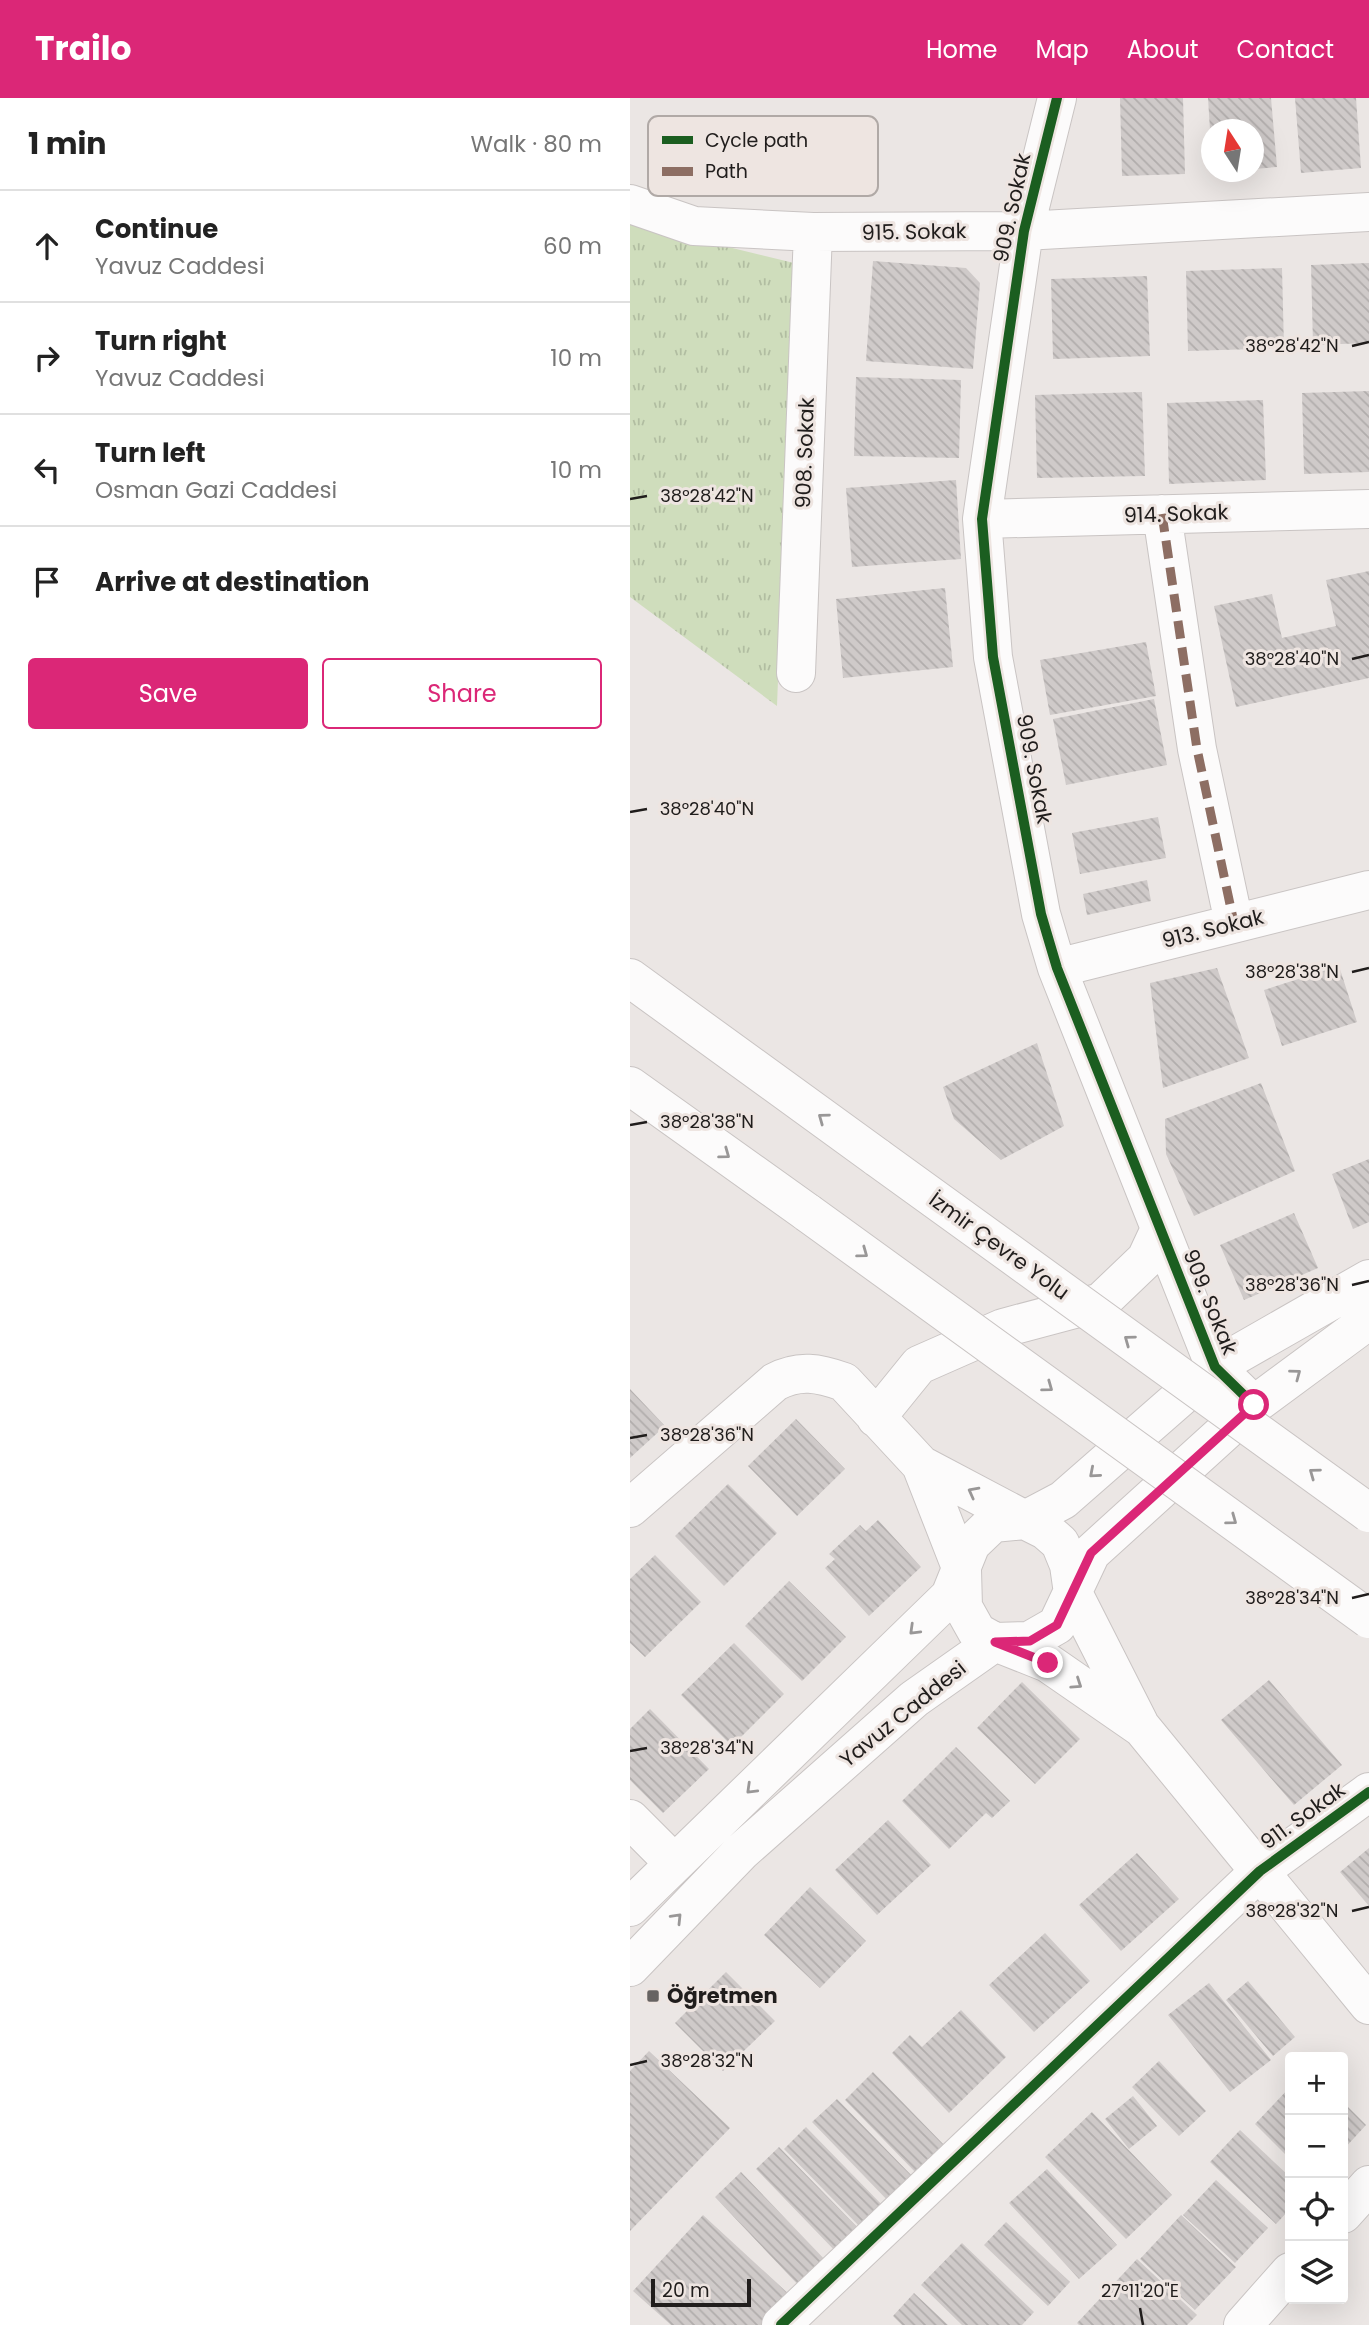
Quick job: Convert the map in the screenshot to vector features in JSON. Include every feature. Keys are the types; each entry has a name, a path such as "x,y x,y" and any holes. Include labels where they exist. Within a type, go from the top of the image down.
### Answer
{"main road":[{"name":"909. Sokak","path":"1057,98 1024,230 982,519 993,657 1041,914 1057,968 1215,1367 1254,1405"},
{"name":"915. Sokak","path":"630,204 694,226 813,232 1024,230 1369,212"},
{"name":"908. Sokak","path":"796,673 813,232"},
{"name":"914. Sokak","path":"982,519 1369,509"},
{"path":"1162,514 1197,749 1234,923"},
{"name":"913. Sokak","path":"1057,968 1369,890"},
{"name":"İzmir Çevre Yolu","path":"630,978 1369,1513"},
{"path":"630,1086 1369,1619"},
{"path":"876,1418 919,1364 1003,1328 1101,1302 1146,1259 1160,1229"},
{"path":"630,1907 950,1596 971,1544 993,1523 1025,1520 1063,1500 1215,1367 1369,1279"},
{"path":"995,1642 1030,1641 1057,1625 1091,1553 1254,1405 1369,1320"},
{"path":"630,1508 775,1381 789,1374 805,1372 844,1382 921,1465 1045,1530 1060,1543 1069,1565 1073,1592 1142,1728 1369,2005"},
{"path":"921,1465 962,1570 962,1607 977,1632 1048,1663 1142,1728"},
{"name":"Yavuz Caddesi","path":"630,1967 741,1852 914,1699 995,1642"},
{"name":"911. Sokak","path":"781,2325 1260,1871 1369,1792"},
{"path":"630,1819 674,1863"},
{"path":"1348,2208 1369,2185"},
{"path":"1243,2325 1285,2278"}],"green space":[{"path":"630,223 794,263 777,706 630,597"}],"building":[{"path":"1120,98 1183,98 1185,174 1122,176"},
{"path":"1208,98 1271,98 1277,167 1264,168 1264,119 1209,119"},
{"path":"1295,98 1356,98 1361,168 1301,173"},
{"path":"873,261 966,268 980,283 973,369 866,361"},
{"path":"1369,263 1369,343 1313,345 1311,265"},
{"path":"1282,268 1284,348 1188,351 1186,271"},
{"path":"1147,276 1150,356 1053,359 1051,279"},
{"path":"856,377 961,380 959,458 854,456"},
{"path":"1369,391 1369,472 1304,474 1302,393"},
{"path":"1142,392 1145,476 1037,478 1035,395"},
{"path":"1263,400 1266,480 1169,484 1167,403"},
{"path":"956,480 961,559 852,567 846,488"},
{"path":"1369,571 1369,678 1236,707 1214,606 1272,594 1282,638 1336,626 1326,580"},
{"path":"945,588 953,667 843,678 836,599"},
{"path":"1146,642 1156,696 1050,715 1040,660"},
{"path":"1154,699 1167,765 1066,785 1053,719"},
{"path":"1158,817 1166,858 1080,874 1072,833"},
{"path":"1147,880 1151,901 1087,915 1083,894"},
{"path":"1339,966 1357,1022 1282,1046 1264,990"},
{"path":"1217,968 1249,1058 1163,1088 1150,983"},
{"path":"1037,1043 1064,1126 1001,1160 954,1119 943,1087"},
{"path":"1261,1083 1295,1171 1194,1216 1166,1154 1165,1119"},
{"path":"1369,1159 1369,1222 1353,1229 1332,1174"},
{"path":"1294,1213 1318,1268 1244,1300 1220,1245"},
{"path":"630,1389 665,1426 630,1458"},
{"path":"796,1419 845,1469 797,1516 748,1466"},
{"path":"728,1484 777,1533 724,1586 675,1536"},
{"path":"878,1520 921,1567 869,1616 825,1568 835,1559 829,1554 860,1525 866,1531"},
{"path":"655,1555 701,1602 645,1657 630,1643 630,1579"},
{"path":"789,1581 846,1637 802,1681 745,1626"},
{"path":"734,1643 784,1694 732,1746 681,1695"},
{"path":"1269,1680 1342,1765 1294,1805 1221,1720"},
{"path":"1022,1682 1080,1739 1035,1784 977,1728"},
{"path":"650,1709 709,1769 663,1813 630,1780 630,1729"},
{"path":"956,1747 1010,1801 992,1818 986,1813 949,1849 902,1801"},
{"path":"888,1820 931,1865 877,1915 835,1870"},
{"path":"1369,1848 1369,1906 1340,1872"},
{"path":"1137,1853 1179,1899 1121,1951 1079,1905"},
{"path":"810,1887 866,1941 820,1988 764,1935"},
{"path":"1045,1933 1090,1981 1034,2032 989,1985"},
{"path":"726,1972 775,2021 723,2071 675,2023"},
{"path":"1248,1981 1295,2037 1273,2056 1226,2000"},
{"path":"1209,1983 1271,2060 1230,2092 1168,2015"},
{"path":"961,2010 1006,2057 949,2113 892,2053 910,2035 922,2047"},
{"path":"649,2051 730,2128 630,2231 630,2071"},
{"path":"1159,2061 1206,2111 1179,2136 1132,2087"},
{"path":"873,2072 948,2149 920,2177 845,2100"},
{"path":"1285,2092 1285,2154 1255,2124"},
{"path":"1133,2096 1157,2126 1129,2149 1105,2119"},
{"path":"837,2099 916,2180 891,2204 812,2122"},
{"path":"1348,2107 1366,2125 1348,2145"},
{"path":"1092,2112 1172,2195 1126,2239 1045,2157"},
{"path":"806,2127 887,2210 864,2231 784,2149"},
{"path":"1240,2130 1285,2172 1285,2214 1276,2224 1210,2162"},
{"path":"779,2147 862,2232 839,2255 756,2169"},
{"path":"1047,2169 1117,2245 1079,2279 1009,2203"},
{"path":"741,2172 829,2264 802,2289 715,2197"},
{"path":"1216,2180 1268,2228 1235,2263 1183,2215"},
{"path":"703,2215 792,2297 766,2325 671,2325 633,2291"},
{"path":"1181,2215 1236,2267 1195,2310 1140,2259"},
{"path":"1006,2222 1070,2282 1048,2306 984,2245"},
{"path":"962,2243 1034,2312 1022,2325 962,2325 921,2285"},
{"path":"1137,2259 1197,2315 1187,2325 1079,2325 1077,2323"},
{"path":"914,2293 948,2325 902,2325 893,2316"}],"marked path":[{"path":"1162,514 1197,749 1234,923"}],"cycle path":[{"path":"1057,98 1024,231 982,519 993,657 1041,914 1057,968 1215,1367 1254,1405"},
{"path":"781,2325 1260,1871 1369,1792"}],"place":[{"name":"Öğretmen","path":"653,1996"}],"route":[{"path":"1048,1663 995,1642 1030,1641 1057,1625 1091,1553 1254,1405"}]}
